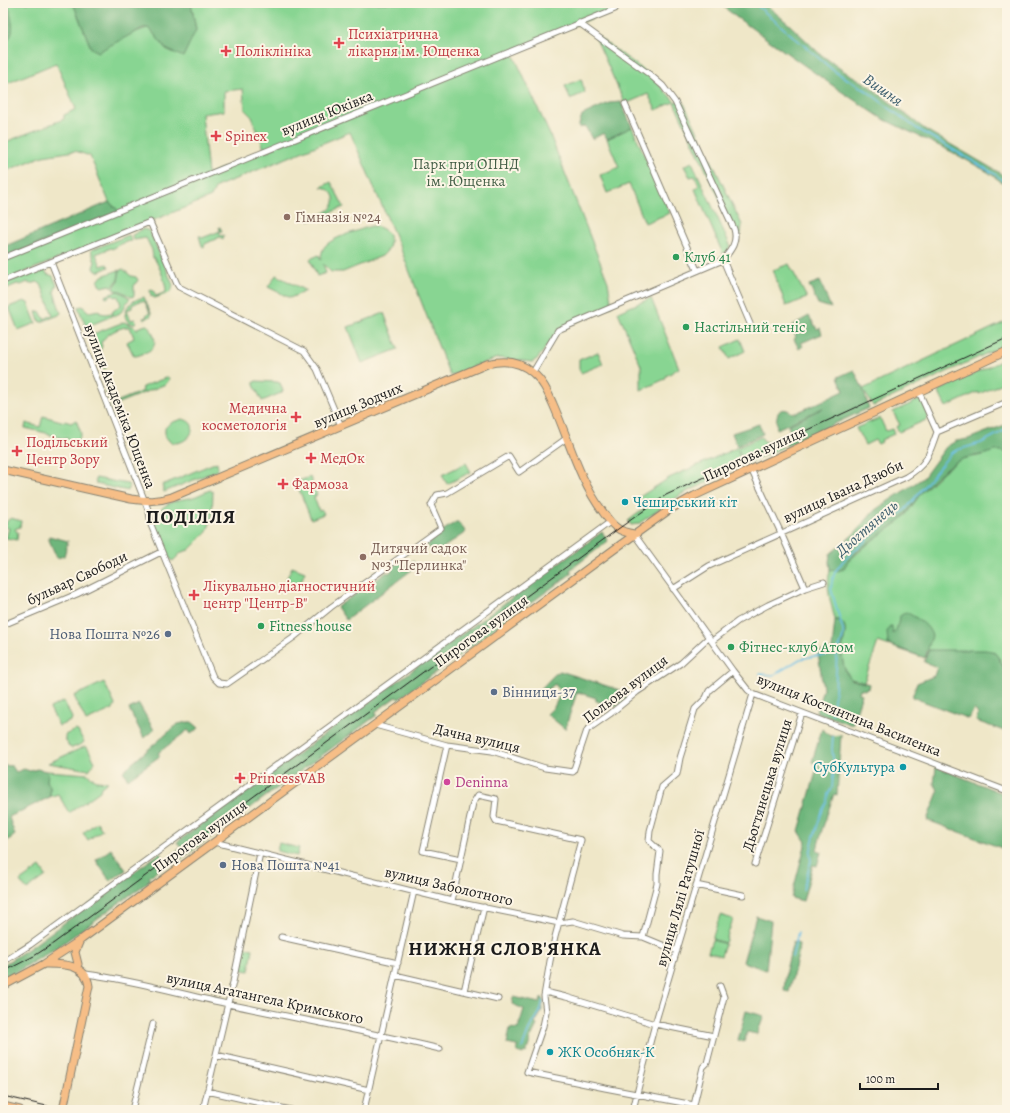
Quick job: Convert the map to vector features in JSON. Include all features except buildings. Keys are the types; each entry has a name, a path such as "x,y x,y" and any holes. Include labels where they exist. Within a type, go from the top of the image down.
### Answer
{"main road":[{"name":"Пирогова вулиця","path":"3,986 44,964 82,939 634,534 680,503 1007,351"},
{"name":"вулиця Зодчих","path":"3,470 145,501 159,501 172,497 487,364 499,361 508,362 524,367 533,372"},
{"path":"533,372 546,390 568,438 586,484 597,503 610,522 622,531 634,534"},
{"path":"80,969 75,952 78,943 82,939"},
{"path":"63,951 68,952 89,980 88,993 63,1110"},
{"path":"44,964 64,965 80,969"},
{"path":"3,1106 20,1110"}],"street":[{"name":"вулиця Юківка","path":"3,258 615,9"},
{"path":"533,372 558,330 723,260 734,246 735,232 672,98 664,86 579,23"},
{"path":"625,104 697,270"},
{"path":"3,281 150,222 179,287 304,351 317,369 341,426"},
{"path":"723,260 751,326"},
{"name":"вулиця Академіка Ющенка","path":"51,262 145,501 149,512 151,525 161,552 213,677 218,683 227,684 292,638 440,528 431,505 437,495 447,493 509,456 519,472 568,438"},
{"path":"919,392 937,432 1007,402"},
{"name":"вулиця Івана Дзюби","path":"673,588 709,566 885,487 916,471 926,459 937,432"},
{"path":"751,469 805,588"},
{"name":"Пирогова вулиця","path":"3,962 35,941 610,522"},
{"name":"вулиця Костянтина Василенка","path":"634,534 733,671 753,694 956,770 1007,791"},
{"name":"бульвар Свободи","path":"3,625 78,594 161,552"},
{"name":"Польова вулиця","path":"573,772 587,730 637,692 681,663 711,639 738,621 805,588 824,582"},
{"path":"643,937 657,884 660,851 649,841 650,831 662,787 677,774 680,758 695,709 706,698 709,691 733,671"},
{"name":"вулиця Лялі Ратушної","path":"633,1110 655,1024 753,694"},
{"name":"Дьогтянецька вулиця","path":"755,864 802,713"},
{"name":"Дачна вулиця","path":"375,724 447,745 492,752 545,768 573,772"},
{"path":"447,745 423,851 461,859"},
{"path":"452,901 473,803 478,795 496,799 494,817 496,821 581,840 550,961 545,992 546,1012 543,1026 527,1072 694,1107 724,997 720,986"},
{"name":"вулиця Заболотного","path":"214,842 452,901 559,924 572,921 623,936 643,937 677,951"},
{"path":"203,1110 228,1004 260,853"},
{"path":"696,886 743,895"},
{"path":"364,1110 414,891"},
{"path":"464,991 484,907"},
{"path":"281,937 398,963"},
{"name":"вулиця Агатангела Кримського","path":"80,969 228,1004 382,1035 440,1049"},
{"path":"395,975 498,999"},
{"path":"545,992 655,1024 714,1036"},
{"path":"132,1110 153,1024"},
{"path":"216,1055 369,1090"},
{"path":"207,1091 291,1110"}],"green space":[{"name":"Парк при ОПНД ім. Ющенка","path":"3,3 73,3 91,48 147,28 150,29 166,49 196,30 191,3 612,3 615,9 512,51 550,135 608,282 612,306 558,330 542,353 532,362 498,358 450,376 402,252 350,132 216,187 211,197 3,281 3,258 119,211 109,202 90,156 75,151 43,156 3,172 3,143 64,119 64,115 76,109 56,63 3,85","holes":["243,89 245,110 252,117 265,151 208,174 202,114 224,111 224,91"]},
{"path":"73,3 191,3 196,30 183,57 166,49 150,29 147,28 143,28 98,52 91,48"},
{"path":"719,3 764,3 819,53 842,70 865,83 926,130 1000,173 1007,179 1007,186 988,172 952,152 883,119 839,90 736,17"},
{"path":"3,7 9,8 10,11 12,33 3,43"},
{"path":"594,34 649,74 675,102 682,99 742,225 741,234 737,243 735,232 674,102 656,110 648,94 625,104"},
{"path":"581,79 585,92 570,99 565,86"},
{"path":"621,102 632,127 607,139 604,133 592,139 585,126 580,128 579,125 582,115 609,103"},
{"path":"632,127 670,213 645,223 629,184 607,193 600,175 619,167 607,139"},
{"path":"692,162 730,245 728,251 723,254 695,189 699,186 695,176 690,177 684,166"},
{"path":"331,182 344,207 310,221 309,219 329,210 334,203 331,192 321,187"},
{"path":"109,202 119,211 3,258 3,247"},
{"path":"371,226 383,229 389,236 389,246 387,251 382,256 343,272 331,272 323,264 326,273 317,276 310,259 319,255 321,260 324,248 330,242"},
{"path":"220,227 222,231 219,232 221,236 224,235 223,240 220,237 205,244 204,247 202,246 199,236 202,238 220,231"},
{"path":"143,229 150,232 173,285 172,290 169,293 155,298 151,296 150,290 153,290 156,296 166,292 166,288 146,238 134,240 132,235"},
{"path":"129,235 132,241 96,254 101,266 107,264 109,267 96,271 93,267 95,262 91,250"},
{"path":"789,264 807,298 786,306 773,270"},
{"path":"44,268 47,274 53,276 57,285 54,292 61,313 41,322 39,321 36,312 40,311 44,319 53,315 41,284 38,282 29,284 28,282 21,285 17,284 3,290 3,284"},
{"path":"123,269 131,276 136,277 138,280 134,286 134,296 131,297 121,291 114,290 113,288 118,282 120,270"},
{"path":"119,270 118,280 111,287 110,285 102,287 99,285 98,281 102,276"},
{"path":"276,275 306,291 290,298 268,287"},
{"path":"820,281 831,308 818,304 809,285"},
{"path":"118,291 130,299 123,310 114,316 112,312 121,305 118,296 115,297 113,295 106,298 105,296"},
{"path":"144,297 151,313 151,316 144,320 143,318 147,317 146,315 150,313 145,302 139,302 132,305 132,308 127,310 131,320 135,319 136,322 134,324 130,323 125,316 127,308 133,301"},
{"path":"651,298 679,368 666,376 665,379 641,390 641,366 618,312"},
{"path":"24,301 28,303 36,323 18,330 9,307"},
{"path":"82,306 89,312 99,310 100,313 111,313 112,316 86,327 78,307"},
{"path":"384,313 398,349 362,363 348,327"},
{"path":"809,316 817,329 820,328 822,334 801,343 803,346 799,349 794,339 796,337 791,326"},
{"path":"1007,321 1007,344 873,406 863,389"},
{"path":"124,322 135,327 137,330 137,328 146,325 149,326 154,338 154,345 149,351 134,356 129,346 130,345 128,345 127,342 134,338 130,327 118,329 106,337 101,343 102,346 100,351 106,368 103,369 90,335"},
{"path":"740,339 745,351 729,359 723,347"},
{"path":"598,352 603,364 581,373 579,369 579,360"},
{"path":"1007,358 1007,381 979,394 978,392 946,407 938,391"},
{"path":"854,370 863,389 869,408 786,446 783,436 790,432 788,425 823,408 777,429 777,416 780,410 783,409 796,413 844,391 838,377"},
{"path":"168,377 169,380 166,384 116,404 116,402 143,391 142,387"},
{"path":"254,382 280,383 283,391 262,401 254,385"},
{"path":"107,388 124,429 121,429 118,425 106,393"},
{"path":"921,399 929,415 926,420 899,432 896,427 900,425 893,412"},
{"path":"43,416 71,423 76,420 81,433 79,440 75,441 67,438 65,439 25,428 26,423 40,427"},
{"path":"880,418 886,431 892,429 894,434 881,440 882,442 878,444 875,440 865,445 856,428"},
{"path":"182,419 188,421 192,425 191,434 182,442 170,442 165,436 165,428 170,423"},
{"path":"759,424 763,434 737,446 732,433"},
{"path":"1007,424 1007,453 994,451 965,458 954,463 926,487 901,519 853,556 844,569 837,571 830,570 830,554 855,533 875,510 923,478 946,447 956,441 968,439"},
{"path":"761,437 764,441 768,442 778,437 783,447 746,464 738,450 742,466 682,494 638,524 631,525 628,521 645,508 638,498 669,478"},
{"path":"994,450 1007,453 1007,673 999,658 929,650 919,656 878,642 864,682 851,679 843,666 842,650 845,633 839,620 835,620 829,595 828,583 830,570 837,571 876,537 892,527 905,516 921,493 944,471 961,459 983,455"},
{"path":"217,462 218,469 216,471 164,492 162,485"},
{"path":"466,463 471,472 447,484 442,475"},
{"path":"310,477 317,495 314,497 319,511 322,510 324,514 311,519 296,482"},
{"path":"96,478 128,484 128,491 96,484"},
{"path":"210,490 213,492 212,517 207,532 189,550 182,552 173,561 170,559 155,527 158,514 166,505"},
{"path":"11,518 21,521 20,527 15,529 18,532 17,540 6,538 9,528 5,527 7,521"},
{"path":"458,522 466,532 434,554 427,545 432,541 433,537"},
{"path":"602,532 608,541 570,570 572,573 399,699 396,697 375,712 377,715 178,861 173,854 181,848 177,842"},
{"path":"49,536 68,541 64,556 57,558 49,540"},
{"path":"401,560 405,566 413,561 417,566 346,620 337,607 387,572 392,571 391,568"},
{"path":"292,567 305,572 299,586 286,580"},
{"path":"906,612 921,621 928,628 932,636 925,658 888,644 887,632 890,626 892,626 893,634 896,630 900,616"},
{"path":"835,620 840,621 845,627 842,653 843,664 847,674 853,680 869,684 868,689 860,689 859,693 862,694 852,725 816,712 823,689 818,652 832,649"},
{"path":"929,650 985,650 992,651 996,654 1007,673 1007,690 1004,695 1007,700 1007,732 976,721 978,714 974,709 969,719 912,697 917,683 934,676 937,667 924,662"},
{"path":"560,671 632,694 615,707 596,701 596,698 577,692 565,729 547,714 554,707 561,693 555,684 539,696 536,694 554,675"},
{"path":"104,682 115,705 113,709 86,721 74,696"},
{"path":"64,701 72,718 71,721 59,726 50,708"},
{"path":"139,704 154,730 144,738 129,709"},
{"path":"192,722 199,728 191,734 188,730 158,753 160,756 128,779 123,771 178,724"},
{"path":"822,729 830,736 841,735 837,795 834,794 821,833 817,850 821,852 817,866 813,865 803,901 791,898 806,842 799,831 818,765 812,762"},
{"path":"75,730 78,731 84,742 72,748 69,747 65,735"},
{"path":"87,747 95,762 89,770 48,763"},
{"path":"3,765 12,766 16,772 24,769 30,771 37,769 47,771 50,797 9,817 15,835 3,844"},
{"path":"936,767 1007,795 1007,850 927,820 938,792 934,784"},
{"path":"47,771 88,774 96,781 108,782 101,787 100,791 69,813 58,794 50,797"},
{"path":"97,822 102,830 88,840 83,833"},
{"path":"279,843 299,848 297,856 277,851"},
{"path":"111,849 126,870 110,881 96,860"},
{"path":"160,853 163,858 157,863 161,868 149,877 151,880 58,947 3,980 3,965 31,947"},
{"path":"40,867 46,876 27,890 20,881"},
{"path":"720,915 733,919 725,943 712,939"},
{"path":"756,916 771,921 766,970 743,962"},
{"path":"712,940 725,944 721,956 708,952"},
{"path":"793,942 799,944 798,955 789,992 784,991 786,970"},
{"path":"243,947 253,949 249,971 239,969"},
{"path":"513,997 539,1003 542,997 544,1001 541,1013 535,1023 537,1025 529,1041 530,1042 526,1053 524,1052 523,1054 517,1052 517,1046 507,1044 510,1028 518,1029 524,1009 512,1004"},
{"path":"746,1011 764,1016 757,1034 747,1032 744,1042 738,1040"}],"waterway":[{"name":"Вишня","path":"754,3 834,71 867,91 916,128 993,173 1007,183"},
{"name":"Дьогтянець","path":"832,714 835,693 837,651 843,636 843,630 831,589 835,572 843,561 878,530 905,510 951,453 981,443 1007,429"},
{"path":"760,674 774,675 800,659 833,655 836,653"},
{"name":"Дьогтянець","path":"803,890 811,861 810,854 814,836 823,809 827,802 828,794 832,788 834,766 832,749 833,736"},
{"name":"Дьогтянець","path":"792,957 798,932"},
{"path":"522,1048 529,1030 540,1012 543,1001"}],"tram line":[{"path":"3,972 34,956 54,943 666,495 1007,338"},
{"path":"3,1096 64,1110"}],"place":[{"name":"Психіатрична лікарня ім. Ющенка","path":"339,43"},
{"name":"Поліклініка","path":"226,51"},
{"name":"Spinex","path":"216,136"},
{"name":"Гімназія №24","path":"287,217"},
{"name":"Клуб 41","path":"676,257"},
{"name":"Настільний теніс","path":"686,327"},
{"name":"Медична косметологія","path":"296,417"},
{"name":"Подільський Центр Зору","path":"17,451"},
{"name":"МедОк","path":"311,458"},
{"name":"Фармоза","path":"283,484"},
{"name":"Чеширський кіт","path":"625,502"},
{"name":"Дитячий садок №3 \"Перлинка\"","path":"363,557"},
{"name":"Лікувально діагностичний центр \"Центр-В\"","path":"194,595"},
{"name":"Fitness house","path":"261,626"},
{"name":"Нова Пошта №26","path":"168,634"},
{"name":"Фітнес-клуб Атом","path":"731,647"},
{"name":"Вінниця-37","path":"494,692"},
{"name":"СубКультура","path":"903,767"},
{"name":"PrincessVAB","path":"240,778"},
{"name":"Deninna","path":"447,782"},
{"name":"Нова Пошта №41","path":"223,865"},
{"name":"ЖК Особняк-К","path":"550,1052"}],"district":[{"name":"ПОДІЛЛЯ","path":"191,517"},
{"name":"НИЖНЯ СЛОВ'ЯНКА","path":"505,949"}]}
